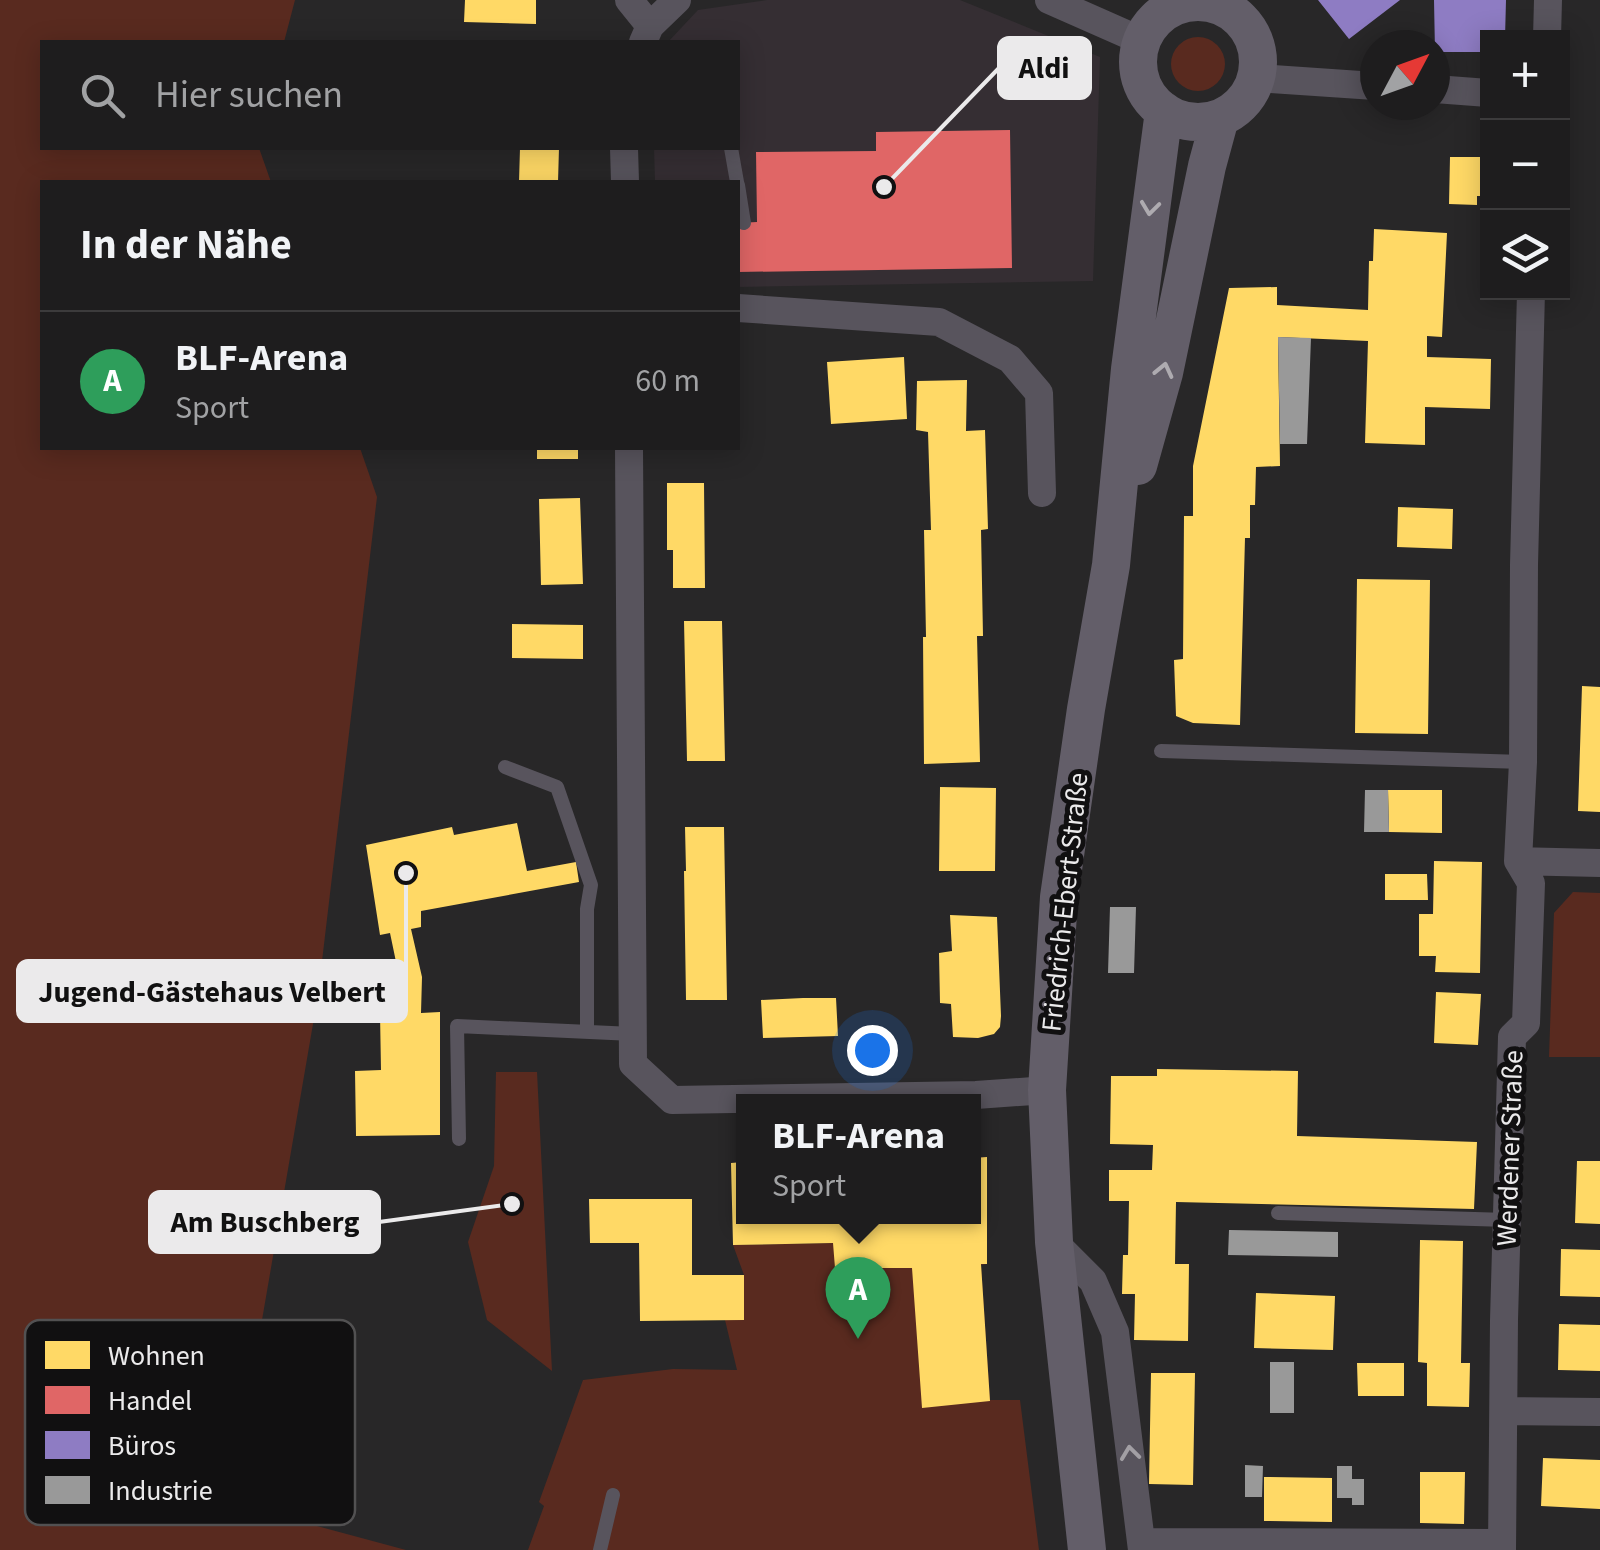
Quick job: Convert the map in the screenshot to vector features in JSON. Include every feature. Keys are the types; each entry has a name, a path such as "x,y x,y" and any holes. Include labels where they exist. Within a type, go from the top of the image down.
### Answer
{"main road":[{"path":"1184,2 1232,6 1255,41 1258,59 1252,91 1220,118 1205,122 1189,122 1164,111 1152,100 1139,72 1142,41 1158,17 1184,2"},
{"name":"Friedrich-Ebert-Straße","path":"1088,1550 1054,1242 1048,1090 1059,897 1111,565 1130,370 1164,111"},
{"name":"Friedrich-Ebert-Straße","path":"1111,565 1164,373 1220,118"}],"street":[{"path":"629,0 647,34 677,0"},
{"path":"1049,0 1142,41"},
{"path":"1546,30 1548,0"},
{"path":"1256,78 1360,85"},
{"path":"1450,89 1480,90"},
{"path":"624,150 625,180"},
{"name":"Werdener Straße","path":"1502,1546 1512,1037 1526,1023 1530,883 1518,861 1532,300"},
{"path":"740,308 940,322 1010,359 1038,393 1042,493"},
{"path":"629,450 633,1064 672,1100 736,1099"},
{"path":"1518,861 1600,863"},
{"path":"979,1094 1048,1090"},
{"path":"1054,1242 1093,1281 1115,1332 1142,1546 1502,1546"},
{"path":"1504,1411 1600,1412"}],"lane":[{"path":"731,150 736,180"},
{"path":"740,201 744,223"},
{"path":"1161,751 1523,762"},
{"path":"505,767 557,787 574,829 591,885 587,909 588,1032"},
{"path":"459,1139 457,1026 633,1034"},
{"path":"1278,1212 1507,1220"},
{"path":"600,1550 613,1495"}],"shaded area":[{"path":"0,0 295,0 285,40 40,40 40,150 260,150 270,180 40,180 40,450 361,450 377,497 318,995 262,1320 25,1320 25,1525 313,1525 406,1550 0,1550"},
{"path":"767,0 960,0 1100,57 1093,281 740,287 740,180 655,180 654,150 740,150 740,40 670,40 698,10"},
{"path":"1198,37 1217,45 1225,64 1217,83 1198,91 1179,83 1171,64 1179,45"},
{"path":"1573,892 1600,893 1600,1057 1549,1057 1554,913"},
{"path":"496,1072 537,1072 552,1371 487,1320 468,1242 494,1166"},
{"path":"981,1157 987,1157 987,1264 981,1265 990,1400 1020,1400 1039,1550 528,1550 544,1506 539,1502 583,1380 673,1369 737,1370 725,1320 744,1320 744,1275 733,1245 833,1243 932,1224 981,1224"}],"building: Wohnen":[{"path":"465,0 536,0 536,24 464,22"},
{"path":"520,150 559,150 558,180 519,180"},
{"path":"1450,157 1480,157 1477,205 1449,204"},
{"path":"1374,229 1447,233 1442,337 1427,336 1427,357 1491,359 1490,409 1425,407 1425,445 1365,443 1368,341 1278,337 1280,466 1256,467 1255,505 1250,505 1250,538 1245,538 1240,725 1193,723 1176,716 1174,660 1183,659 1184,516 1193,516 1193,466 1229,288 1277,287 1277,305 1368,310"},
{"path":"904,357 907,419 831,424 827,362"},
{"path":"967,380 966,431 985,430 988,529 981,530 983,636 977,636 980,762 924,764 924,530 931,530 928,432 916,430 917,381"},
{"path":"537,450 578,450 578,459 537,459"},
{"path":"667,483 704,483 705,588 673,588 673,550 667,550"},
{"path":"580,498 583,584 541,585 539,499"},
{"path":"1398,507 1453,509 1452,549 1397,547"},
{"path":"1357,579 1430,580 1428,734 1355,733"},
{"path":"684,621 722,621 725,761 687,761"},
{"path":"512,624 583,625 583,659 512,658"},
{"path":"1582,686 1600,687 1600,812 1578,811"},
{"path":"940,787 996,788 995,871 939,871"},
{"path":"1388,790 1442,790 1442,833 1389,832"},
{"path":"517,823 527,871 576,862 579,882 421,911 421,927 411,929 422,977 421,1013 440,1012 440,1135 356,1136 355,1071 381,1070 380,1013 387,1013 385,981 400,981 390,933 380,935 366,845 452,827 454,835"},
{"path":"685,827 724,827 727,1000 686,1000"},
{"path":"1434,861 1482,862 1480,973 1435,972 1436,956 1419,956 1419,914 1433,914"},
{"path":"1385,874 1427,874 1428,900 1385,900"},
{"path":"950,915 997,917 1001,1016 1000,1027 994,1034 953,1037 951,1004 940,1003 939,953 952,951"},
{"path":"1436,992 1481,994 1478,1045 1434,1043"},
{"path":"836,998 838,1036 763,1038 761,1000"},
{"path":"1157,1069 1298,1071 1297,1136 1477,1142 1474,1209 1176,1202 1175,1264 1189,1264 1188,1341 1134,1340 1135,1294 1122,1294 1123,1255 1128,1255 1129,1201 1109,1201 1109,1170 1152,1170 1153,1145 1110,1144 1111,1076 1157,1076"},
{"path":"981,1157 987,1157 987,1264 981,1264 990,1401 922,1408 912,1268 835,1268 833,1243 733,1245 731,1163 736,1163 736,1224 981,1224"},
{"path":"1577,1161 1600,1161 1600,1224 1575,1223"},
{"path":"589,1199 692,1199 692,1275 744,1275 744,1320 640,1321 639,1243 590,1243"},
{"path":"1420,1240 1463,1241 1461,1363 1470,1363 1469,1407 1427,1406 1427,1363 1418,1362"},
{"path":"1561,1249 1600,1250 1600,1297 1560,1296"},
{"path":"1256,1293 1335,1296 1333,1350 1254,1348"},
{"path":"1559,1324 1600,1325 1600,1371 1558,1370"},
{"path":"1357,1363 1404,1363 1404,1396 1358,1396"},
{"path":"1151,1373 1195,1373 1193,1485 1149,1484"},
{"path":"1543,1458 1600,1460 1600,1509 1541,1506"},
{"path":"1420,1472 1465,1472 1464,1524 1420,1523"},
{"path":"1264,1477 1332,1478 1332,1522 1264,1521"}],"building: Handel":[{"path":"1010,130 1012,268 740,272 740,223 757,222 756,152 876,151 876,132"}],"building: Büros":[{"path":"1318,0 1400,0 1360,30 1349,39"},
{"path":"1434,0 1506,0 1505,30 1480,30 1480,52 1450,52 1450,30 1435,30"}],"building: Industrie":[{"path":"1278,337 1311,338 1307,444 1280,444"},
{"path":"1365,790 1388,790 1389,832 1364,832"},
{"path":"1110,907 1136,907 1134,973 1108,973"},
{"path":"1229,1230 1338,1232 1338,1257 1228,1255"},
{"path":"1270,1362 1294,1362 1294,1413 1270,1413"},
{"path":"1245,1465 1263,1466 1262,1497 1245,1497"},
{"path":"1337,1466 1352,1466 1352,1479 1364,1479 1364,1505 1352,1505 1352,1498 1337,1498"}],"place":[{"name":"Aldi","path":"884,187"},
{"name":"Jugend-Gästehaus Velbert","path":"406,873"},
{"name":"Am Buschberg","path":"512,1204"},
{"name":"BLF-Arena","path":"858,1339"}]}
